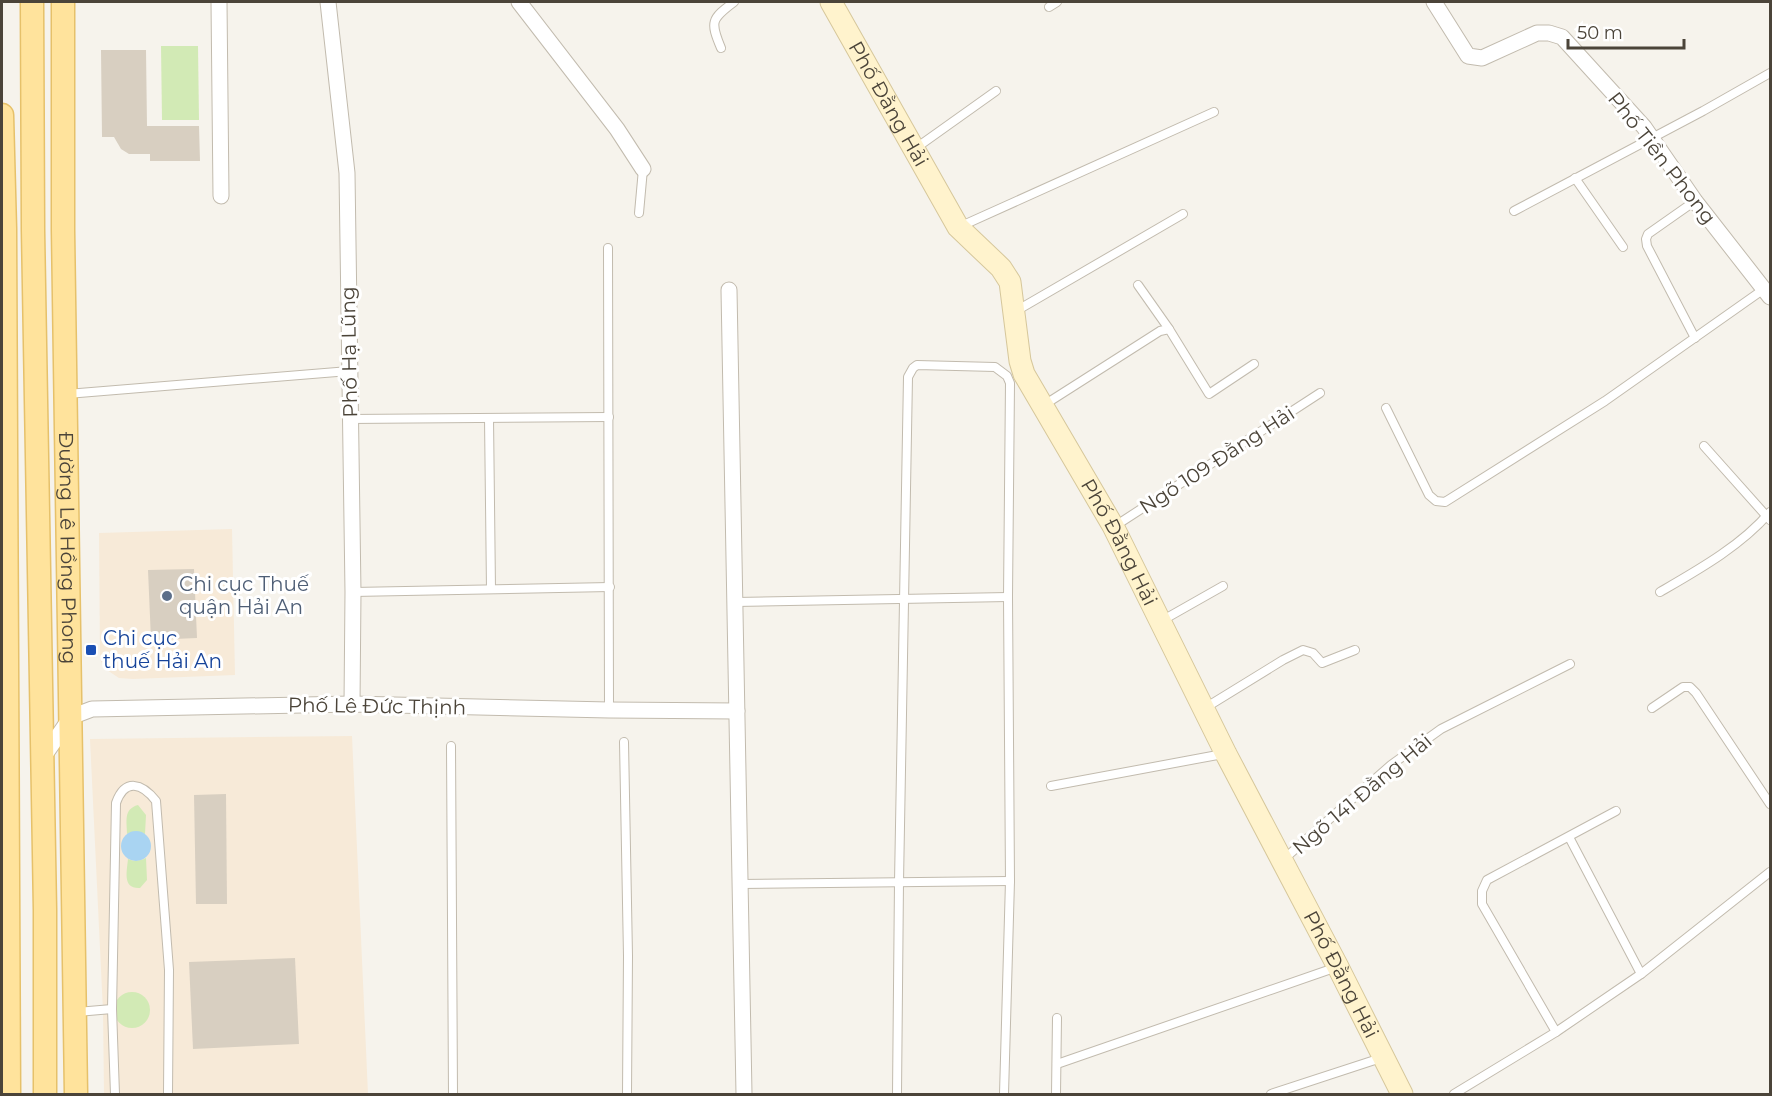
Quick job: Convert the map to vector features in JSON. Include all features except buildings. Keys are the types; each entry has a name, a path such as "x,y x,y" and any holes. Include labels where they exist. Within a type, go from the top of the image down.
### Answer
{"main road":[{"name":"Đường Lê Hồng Phong","path":"32,2 45,1095"},
{"name":"Đường Lê Hồng Phong","path":"63,2 65,394 76,1095"},
{"path":"2,115 9,1095"},
{"path":"3,213 63,216"}],"street":[{"path":"219,2 221,196"},
{"name":"Phố Hạ Lũng","path":"328,2 347,173 353,592 352,704"},
{"path":"519,2 617,129 643,169"},
{"name":"Phố Đằng Hải","path":"831,2 958,227 1001,268 1010,282 1020,361 1024,374 1113,526 1226,754 1283,860 1402,1095"},
{"name":"Phố Tiền Phong","path":"1434,2 1468,56 1482,58 1537,33 1549,33 1562,37 1652,138 1695,201 1767,293"},
{"path":"729,290 744,1095"},
{"name":"Phố Lê Đức Thịnh","path":"70,717 92,709 352,704 737,711"},
{"path":"42,759 70,717"}],"lane":[{"path":"721,48 713,30 714,23 723,10 734,2"},
{"path":"1048,7 1058,2"},
{"path":"1514,211 1770,73"},
{"path":"915,149 996,91"},
{"path":"958,227 1214,112"},
{"path":"639,213 643,169"},
{"path":"1575,178 1623,247"},
{"path":"1695,201 1648,234 1646,239 1647,246 1695,338"},
{"path":"1015,312 1183,213"},
{"path":"608,248 609,710"},
{"path":"1138,285 1169,329 1209,394 1254,364"},
{"path":"1386,408 1429,495 1436,501 1445,502 1605,401 1695,338 1767,293"},
{"path":"1043,405 1160,331 1169,329"},
{"path":"897,1095 908,377 917,365 995,368 1007,376 1010,383 1008,597 1011,881 1004,1095"},
{"path":"65,394 349,371"},
{"name":"Ngõ 109 Đằng Hải","path":"1113,526 1320,393"},
{"path":"350,419 609,417"},
{"path":"489,418 491,589"},
{"path":"1660,592 1704,566 1770,516 1704,446"},
{"path":"1161,621 1223,586"},
{"path":"353,592 610,587"},
{"path":"735,602 1008,597"},
{"path":"1204,708 1294,654 1308,651 1322,663 1355,650"},
{"name":"Ngõ 141 Đằng Hải","path":"1283,860 1391,765 1441,729 1570,664"},
{"path":"1652,708 1683,687 1690,687 1770,804"},
{"path":"624,742 628,956 627,1095"},
{"path":"451,746 453,1095"},
{"path":"1050,786 1226,754"},
{"path":"116,1095 112,1009 116,803 120,792 127,787 138,786 148,791 156,801 169,970 168,1095"},
{"path":"1556,1032 1482,904 1482,891 1487,880 1616,811"},
{"path":"1569,837 1641,974"},
{"path":"1454,1095 1556,1032 1641,974 1770,872"},
{"path":"740,884 1011,881"},
{"path":"1057,1064 1338,967"},
{"path":"76,1012 112,1009"},
{"path":"1056,1095 1057,1018"},
{"path":"1271,1095 1383,1058"}],"shaded area":[{"name":"Chi cục Thuế quận Hải An","path":"232,529 235,675 133,679 119,678 104,668 100,659 99,533"},
{"path":"352,736 368,1094 104,1094 103,1011 90,739"}],"green space":[{"path":"161,46 198,46 199,120 162,120"},
{"path":"138,805 146,815 145,834 132,832 127,834 128,813"},
{"path":"146,858 147,880 140,888 134,888 130,886 127,878 128,859 137,861"},
{"path":"132,992 144,998 150,1010 144,1022 132,1028 120,1022 114,1010 120,998"}],"water":[{"path":"136,831 147,835 151,846 147,857 136,861 125,857 121,846 125,835"}],"place":[{"name":"Chi cục Thuế quận Hải An","path":"167,596"},
{"name":"Chi cục thuế Hải An","path":"91,650"}]}
